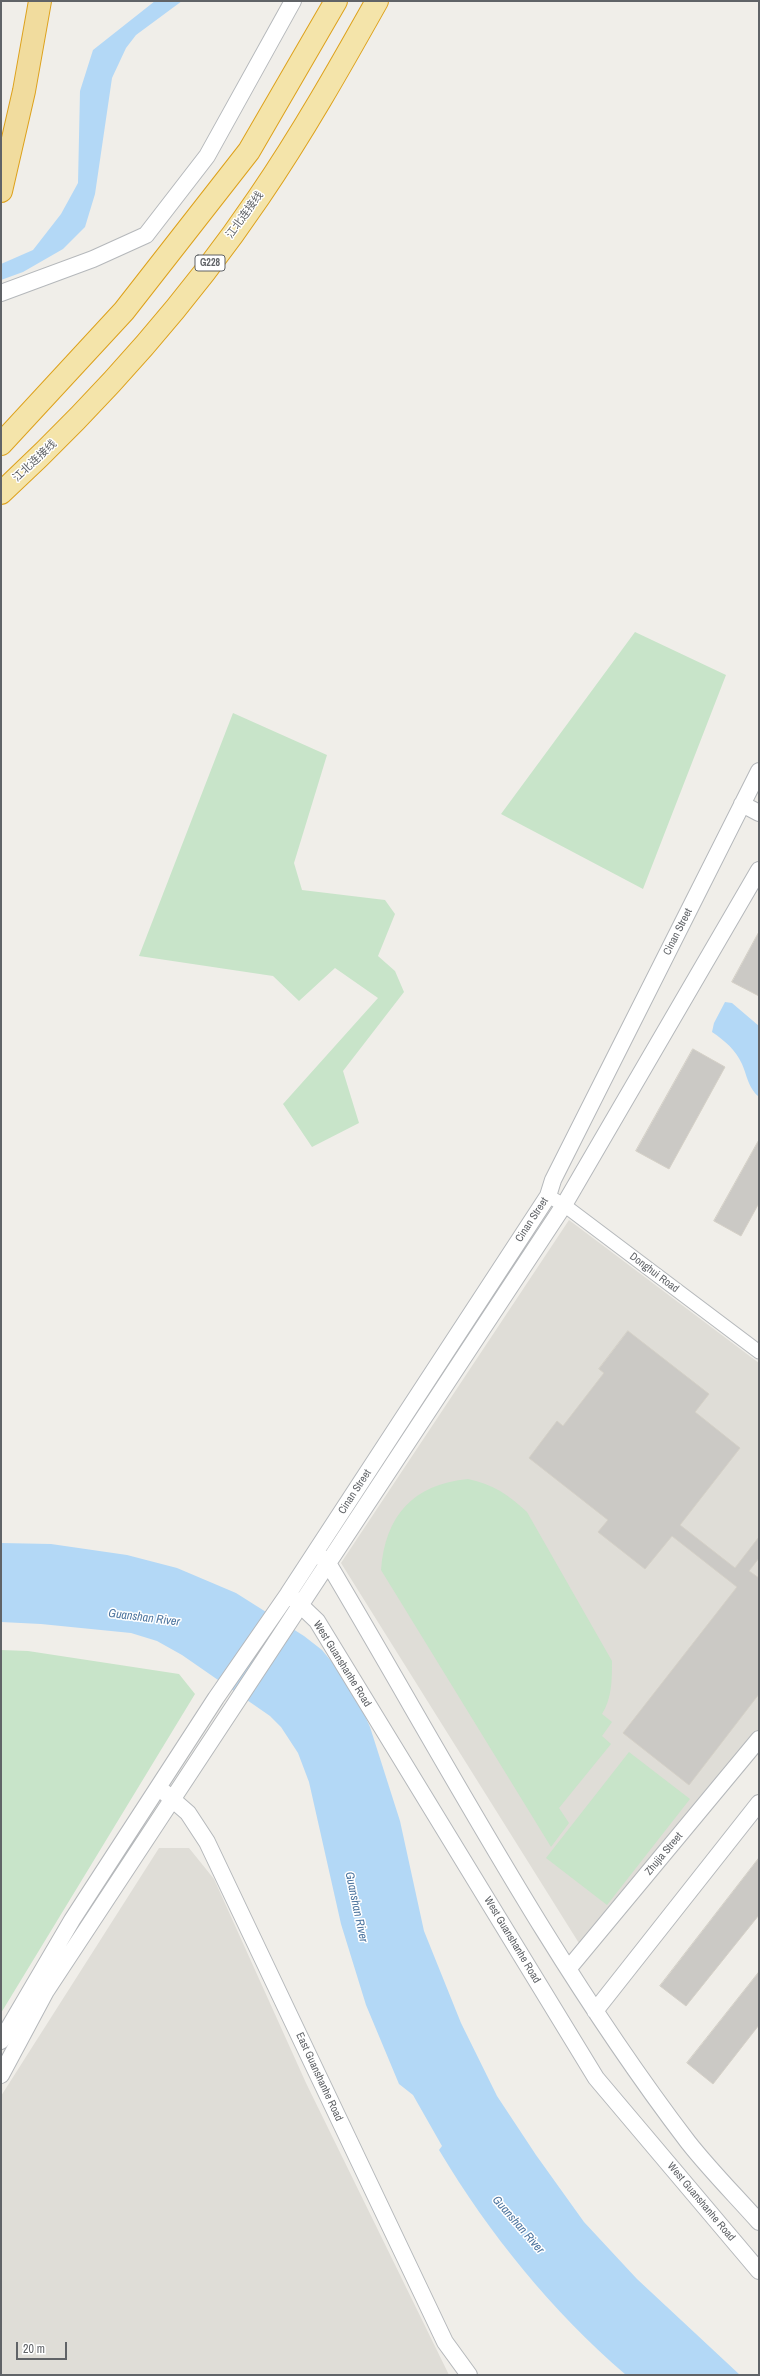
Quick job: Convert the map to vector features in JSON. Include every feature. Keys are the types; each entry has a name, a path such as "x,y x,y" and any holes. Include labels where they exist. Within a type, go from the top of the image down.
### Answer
{"highway":[{"path":"1,191 24,91 40,1"},
{"path":"1,444 124,312 249,151 336,1"},
{"name":"江北连接线","path":"1,493 64,434 176,308 259,197 336,73 376,1"}],"street":[{"path":"1,293 93,259 146,235 207,156 293,1"},
{"name":"Cinan Street","path":"1,2041 72,1920 216,1698 288,1594 548,1196 556,1173 759,771"},
{"path":"742,804 759,813"},
{"name":"Cinan Street","path":"1,2075 46,1991 233,1705 301,1605 564,1205 759,870"},
{"name":"Donghui Road","path":"548,1196 564,1205 759,1352"},
{"path":"315,1553 328,1563 548,1939 569,1968 595,2011 689,2143 759,2222"},
{"name":"West Guanshanhe Road","path":"288,1594 317,1621 596,2078 759,2271"},
{"name":"Zhujia Street","path":"569,1968 759,1739"},
{"name":"East Guanshanhe Road","path":"158,1788 172,1798 188,1813 207,1842 445,2342 469,2375"},
{"path":"595,2011 759,1803"}],"shaded area":[{"path":"569,1220 759,1363 759,1729 582,1948 341,1563"},
{"path":"159,1848 189,1848 214,1879 306,2083 449,2375 1,2375 1,2096"}],"green space":[{"path":"635,632 726,675 643,889 501,814"},
{"path":"233,713 327,755 294,863 302,890 385,900 395,914 378,956 395,971 404,992 343,1071 359,1123 312,1147 283,1104 378,998 335,968 299,1001 273,976 139,956"},
{"path":"468,1479 493,1487 514,1500 527,1512 612,1661 610,1695 602,1714 612,1722 602,1736 611,1744 559,1808 569,1823 551,1847 381,1570 389,1534 396,1519 405,1506 417,1496 432,1488 449,1482"},
{"path":"1,1650 28,1651 179,1674 195,1694 1,2013"},
{"path":"629,1752 690,1799 607,1905 546,1858"}],"water":[{"path":"155,1 182,1 136,35 126,48 112,78 95,194 85,227 63,249 23,272 1,280 1,264 33,250 61,214 78,183 80,91 93,50"},
{"path":"725,1002 732,1003 759,1026 759,1097 752,1090 742,1064 736,1054 725,1042 712,1032 714,1023"},
{"name":"Guanshan River","path":"1,1543 51,1544 127,1555 177,1568 236,1593 304,1636 322,1650 337,1668 361,1707 370,1727 400,1821 424,1931 461,2023 497,2096 536,2155 584,2222 637,2279 740,2375 626,2375 547,2298 479,2212 439,2150 442,2146 413,2095 399,2084 366,2005 341,1924 309,1782 298,1753 281,1727 270,1716 182,1655 157,1641 131,1633 41,1624 1,1622"}],"building":[{"path":"759,932 759,996 732,982"},
{"path":"693,1049 725,1067 669,1169 636,1151"},
{"path":"759,1140 759,1203 741,1236 714,1221"},
{"path":"628,1331 709,1394 695,1412 740,1448 680,1525 735,1568 759,1537 759,1558 749,1571 759,1578 759,1694 689,1785 623,1733 737,1587 672,1536 645,1569 598,1532 608,1520 529,1458 557,1421 563,1426 604,1373 599,1369"},
{"path":"759,1858 759,1915 686,2006 660,1986"},
{"path":"759,1972 759,2025 713,2084 687,2063"}]}
